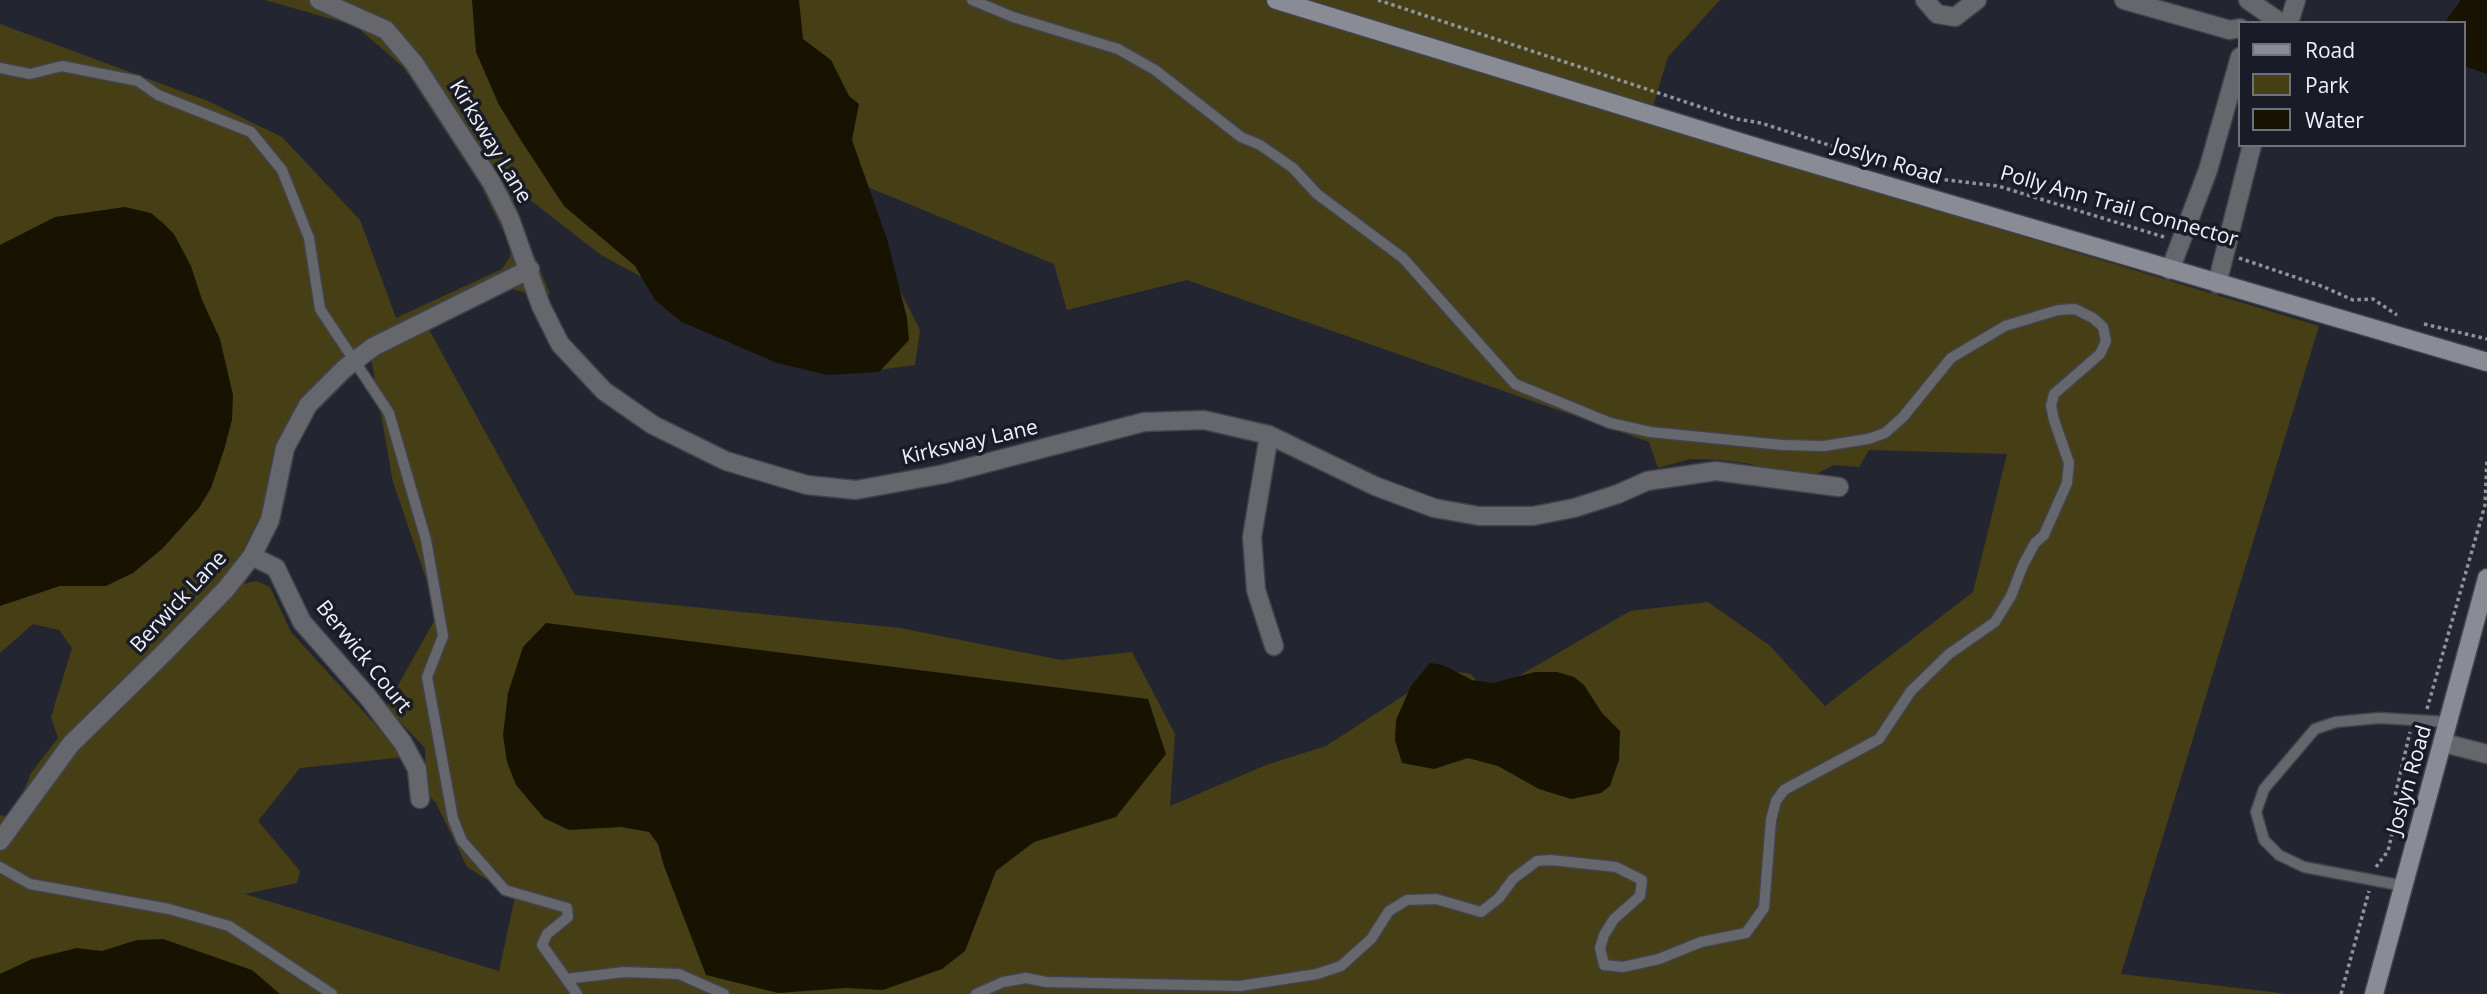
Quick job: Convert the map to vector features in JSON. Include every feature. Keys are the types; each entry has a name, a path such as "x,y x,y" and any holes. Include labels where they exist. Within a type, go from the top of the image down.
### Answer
{"street":[{"name":"Kirksway Lane","path":"319,0 386,30 414,63 492,183 510,219 541,306 560,344 604,391 653,425 726,461 807,485 856,490 900,483 1144,422 1204,421 1243,426 1269,435 1375,486 1434,508 1479,516 1533,516 1618,495 1647,481 1716,471 1839,487"},
{"name":"Joslyn Road","path":"1276,0 2170,270 2487,362"},
{"path":"1925,0 1937,14 1955,17 1977,0"},
{"path":"2124,0 2230,30 2238,28"},
{"path":"2290,21 2296,0"},
{"path":"2250,21 2254,2 2278,21"},
{"path":"2170,270 2208,170 2238,64"},
{"path":"2217,284 2252,147"},
{"name":"Berwick Lane","path":"0,841 71,744 226,589 252,556 270,520 285,448 308,405 355,360 408,327 530,270"},
{"path":"1269,435 1252,537 1256,590 1274,646"},
{"name":"Berwick Court","path":"252,556 276,568 302,622 368,697 403,743 417,769 420,799"},
{"name":"Joslyn Road","path":"2374,994 2487,579"},
{"path":"2444,743 2487,754"}],"lane":[{"path":"972,0 1023,20 1118,49 1155,69 1241,137 1259,145 1293,168 1317,194 1403,258 1515,384 1610,424 1650,432 1782,445 1824,446 1868,439 1885,433 1903,417 1951,358 2005,326 2058,310 2075,309 2093,318 2103,327 2106,341 2094,360 2064,382 2054,394 2053,420 2069,463 2067,482 2044,535 2035,542 2011,596 1995,622 1949,654 1911,691 1880,738 1829,769 1784,790 1776,801 1771,820 1764,908 1746,933 1701,942 1659,958 1623,967 1604,965 1600,948 1604,935 1614,919 1640,896 1642,880 1616,867 1537,861 1513,879 1499,898 1481,912 1436,899 1407,900 1389,911 1371,939 1341,966 1317,974 1240,986 1046,982 1026,978 1003,982 976,994"},
{"path":"0,68 30,74 62,66 138,81 158,95 251,132 282,170 309,238 320,309 388,412 431,559 432,587 443,636 427,677 453,819 462,841 505,890 567,908 568,917 547,934 542,945 577,994"},
{"path":"2404,886 2304,867 2279,855 2264,840 2256,812 2264,789 2315,729 2336,722 2379,718 2449,722"},
{"path":"0,867 30,884 169,909 229,926 332,994"},
{"path":"566,979 624,972 679,974 724,994"}],"path":[{"name":"Polly Ann Trail Connector","path":"1378,0 1737,119 1761,123 1930,178 1998,186 2180,242"},
{"name":"Polly Ann Trail Connector","path":"2225,255 2324,287 2353,300 2373,299 2396,315 2409,319"},
{"path":"2421,324 2487,339"}],"green space":[{"path":"265,0 1720,0 1668,57 1648,123 2319,326 2121,974 2288,994 0,994 0,815 12,819 31,773 58,738 51,717 72,648 59,630 33,624 0,653 0,24 208,101 282,137 360,220 396,318 502,269 510,257 511,247 481,186 404,68 356,26","holes":["858,183 1054,264 1067,310 1187,280 1649,442 1658,468 1690,459 1721,460 1751,464 1788,476 1814,475 1834,465 1859,467 1869,450 2007,454 1973,592 1825,706 1769,645 1708,602 1630,611 1488,694 1471,674 1443,670 1326,746 1266,765 1170,806 1175,734 1132,652 1061,660 900,628 575,595 427,326 509,288 523,292 532,301 550,294 512,201 525,196 601,255 688,302 863,372 915,365 920,330 868,227","371,358 393,482 438,614 386,707 425,748 427,793 436,803 467,867 515,897 499,971 245,894 297,883 300,871 258,821 300,768 405,757 291,632 270,587 256,581 244,584 263,555 277,526 286,497 294,449 303,434 308,417 349,371"]}],"water":[{"path":"472,0 799,0 803,39 831,60 849,96 859,104 852,140 887,239 907,318 909,340 879,372 828,375 777,363 682,322 655,300 635,266 564,206 522,142 499,105 476,52"},
{"path":"2461,0 2487,0 2487,74 2466,67 2466,21 2445,21"},
{"path":"125,207 151,213 163,223 174,234 191,266 202,300 220,339 233,395 232,420 224,450 211,488 199,508 162,549 133,573 106,586 60,586 0,606 0,245 55,217"},
{"path":"546,623 1148,699 1166,754 1116,817 1034,842 996,871 965,951 942,969 883,990 846,988 778,993 706,975 658,844 649,832 621,827 569,830 544,818 516,785 507,762 503,735 508,693 523,647"},
{"path":"1430,663 1443,665 1472,680 1493,683 1535,672 1557,672 1574,677 1584,685 1602,713 1620,731 1619,760 1610,786 1601,793 1571,799 1539,789 1498,766 1468,758 1434,769 1402,763 1395,740 1396,720 1411,686"},
{"path":"163,939 252,970 280,994 0,994 0,974 32,959 77,948 102,951 137,940"}]}
